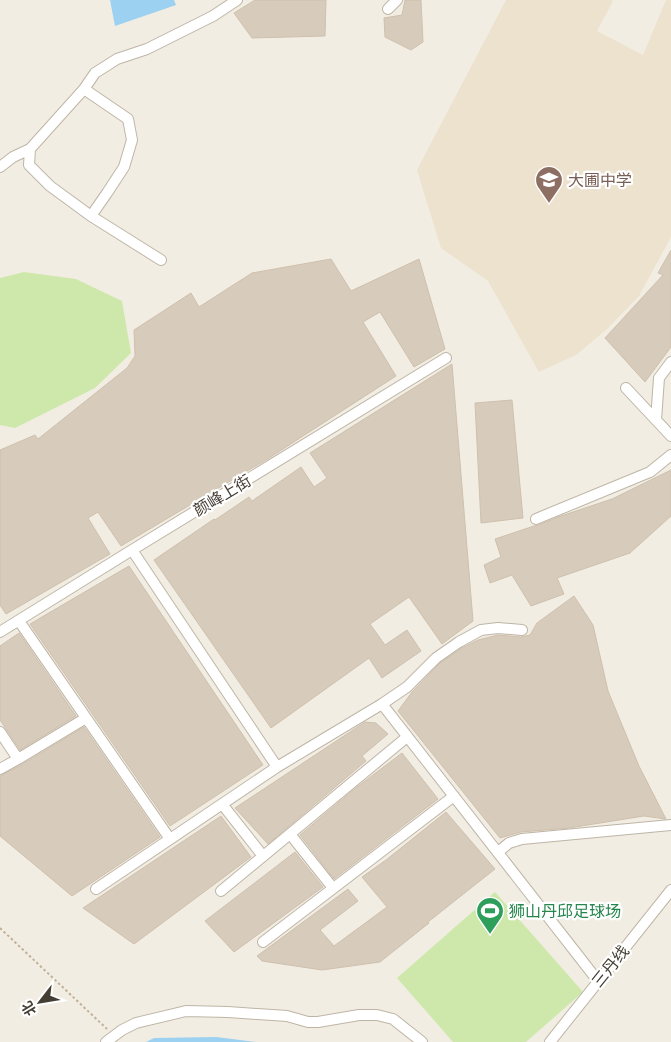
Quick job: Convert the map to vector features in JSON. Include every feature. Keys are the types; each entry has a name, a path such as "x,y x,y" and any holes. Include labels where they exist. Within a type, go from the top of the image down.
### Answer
{"street":[{"path":"0,167 13,157 30,149 84,89 95,73 117,59 147,49 212,16 236,0"},
{"path":"388,9 397,0"},
{"path":"84,89 128,119 132,140 124,166 108,193 91,216"},
{"path":"30,149 29,165 50,186 91,216 161,260"},
{"name":"颜峰上街","path":"0,632 446,358"},
{"path":"656,420 659,378 671,362"},
{"path":"626,388 671,436"},
{"path":"536,519 650,472 671,456"},
{"path":"132,550 277,767"},
{"path":"19,621 170,839"},
{"path":"96,889 277,767 407,687 436,658 459,642 481,630 498,628 522,630"},
{"path":"382,704 598,981"},
{"path":"0,769 86,718"},
{"path":"0,732 18,759"},
{"path":"221,891 407,737"},
{"path":"264,942 454,796"},
{"path":"222,804 263,856"},
{"path":"498,852 508,842 522,839 671,825"},
{"path":"290,834 333,888"},
{"name":"三丹线","path":"550,1042 671,890"},
{"path":"110,1039 136,1023 186,1011 287,1016 308,1022 359,1015 378,1015 392,1019 416,1040"}],"path":[{"path":"0,928 110,1039"}],"shaded area":[{"name":"大圃中学","path":"506,0 611,0 613,1 597,31 643,55 666,0 671,0 671,237 639,296 607,329 576,355 539,372 488,281 441,248 417,170"}],"green space":[{"path":"24,272 76,279 122,301 131,353 95,388 15,428 0,425 0,278"},
{"name":"狮山丹邱足球场","path":"495,892 583,992 526,1042 453,1042 397,978"}],"water":[{"path":"110,0 174,0 176,5 115,26"},
{"path":"216,1037 257,1042 146,1042 154,1038"}],"building":[{"path":"255,0 326,0 325,36 252,38 234,13"},
{"path":"405,0 421,0 423,42 411,50 385,37 384,18 402,15"},
{"path":"671,250 671,347 645,382 605,338 663,275 658,273"},
{"path":"331,259 351,291 419,259 445,349 414,367 380,312 363,322 396,376 269,458 121,546 98,512 88,518 110,554 6,614 0,605 0,450 35,435 38,439 127,368 135,356 134,330 191,293 199,307 252,273"},
{"path":"452,364 473,621 442,644 409,597 370,624 385,645 407,630 421,651 382,678 369,658 271,728 154,560 214,519 249,497 252,501 301,467 314,487 327,478 310,453"},
{"path":"512,400 523,518 481,523 475,403"},
{"path":"671,470 671,516 630,553 557,578 564,594 531,606 512,575 490,583 484,565 501,557 495,539 612,499"},
{"path":"129,566 263,765 170,826 30,624"},
{"path":"574,596 593,625 608,691 639,766 666,819 644,816 569,828 521,832 500,838 398,711 412,692 440,663 462,648 478,640 498,635 521,637 530,635 537,623"},
{"path":"19,633 76,716 20,750 0,720 0,646"},
{"path":"365,722 376,723 388,734 362,756 366,761 268,844 235,808"},
{"path":"84,727 160,837 72,896 0,836 0,776"},
{"path":"402,753 438,799 334,879 300,835 357,787"},
{"path":"446,812 495,869 380,962 322,970 262,961 257,956 348,889 358,901 320,930 334,946 387,907 362,877"},
{"path":"221,816 251,857 134,944 83,908"},
{"path":"295,852 323,887 234,952 205,921"}],"place":[{"name":"大圃中学","path":"549,204"},
{"name":"狮山丹邱足球场","path":"490,935"}]}
